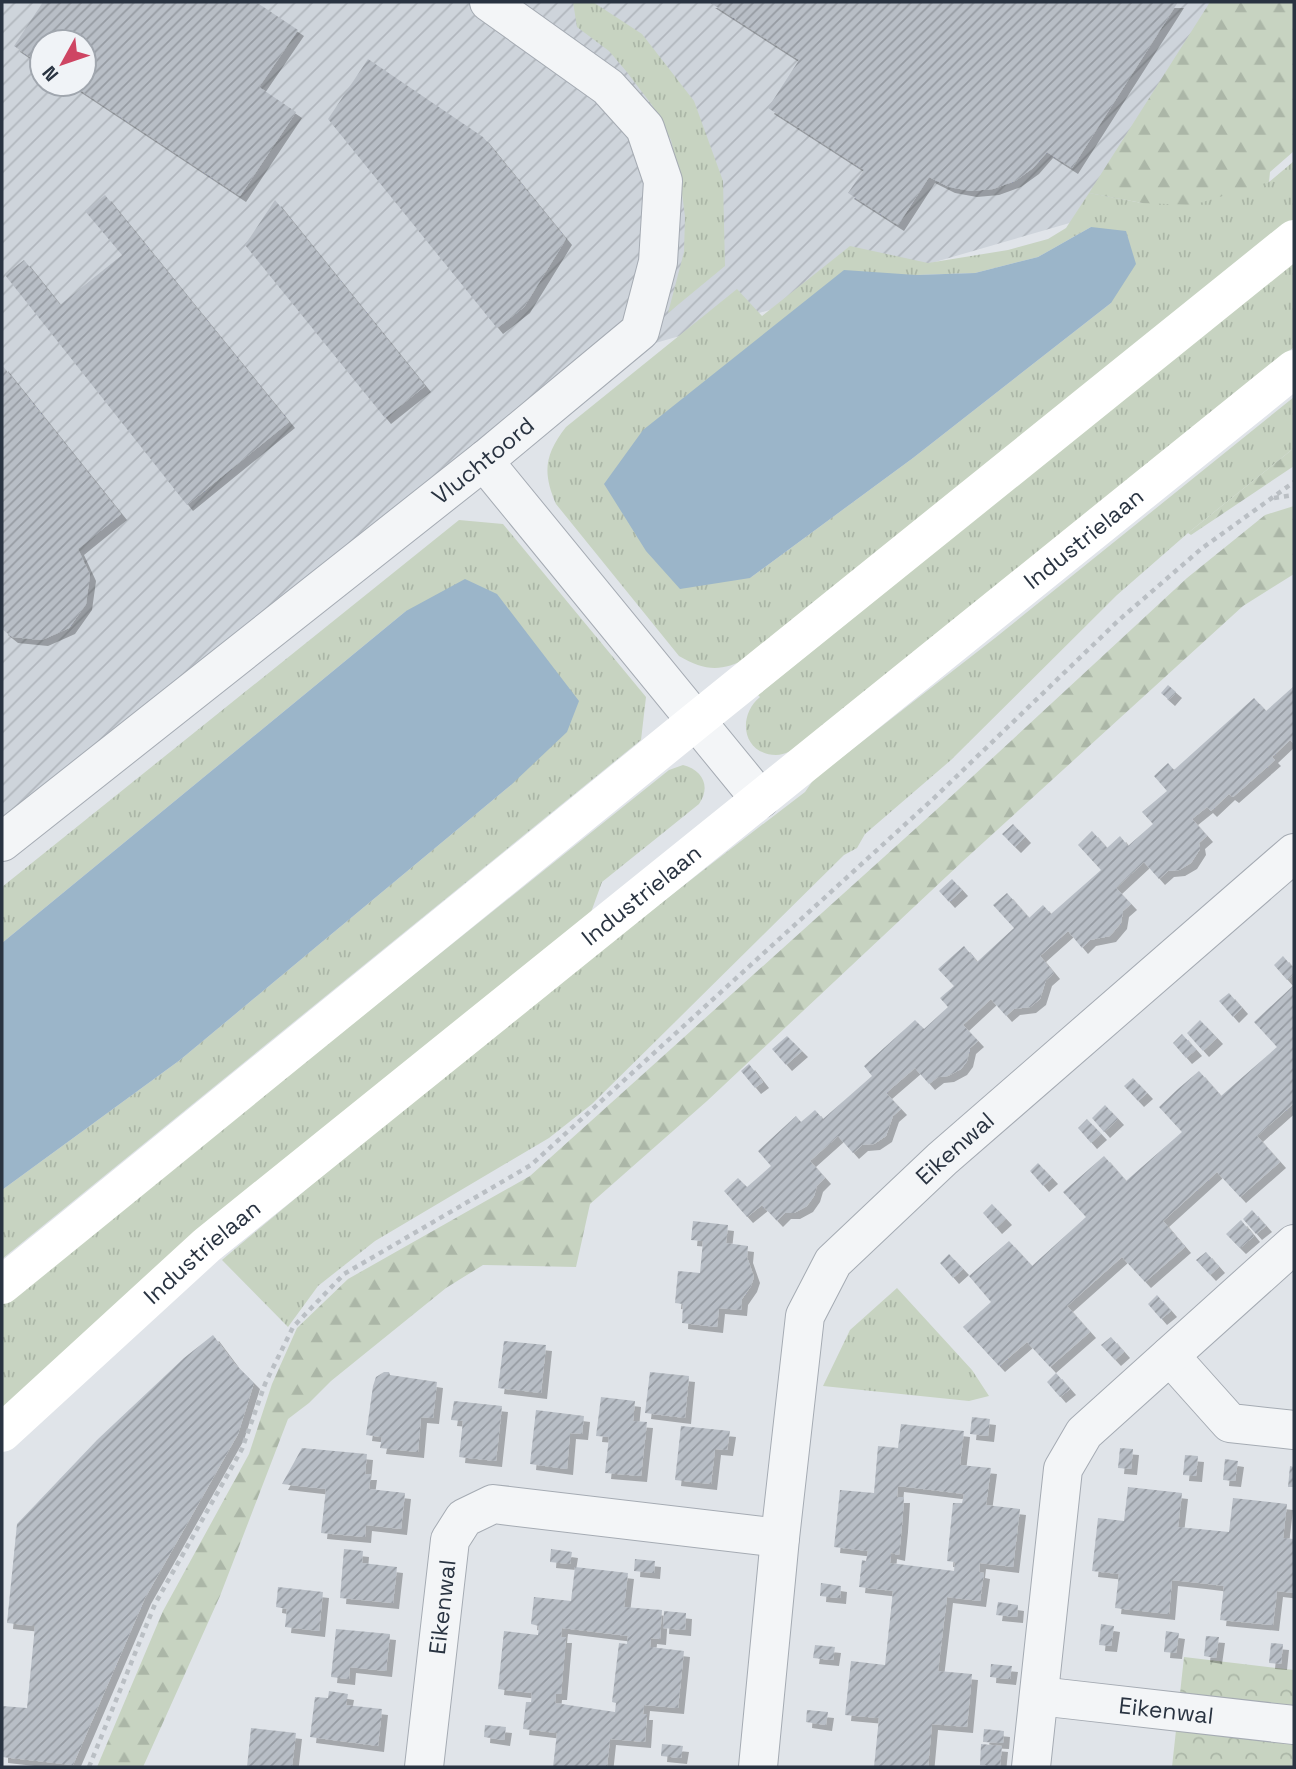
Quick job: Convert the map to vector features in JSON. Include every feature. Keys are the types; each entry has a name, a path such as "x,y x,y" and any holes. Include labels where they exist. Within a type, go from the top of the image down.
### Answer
{"main road":[{"path":"2,1285 1294,239"},
{"name":"Industrielaan","path":"2,1433 207,1245 1294,369"}],"street":[{"name":"Vluchtoord","path":"2,842 486,459 640,331 658,262 663,181 645,128 608,87 489,2"},
{"path":"486,459 491,470 760,799"},
{"name":"Eikenwal","path":"758,1767 805,1316 833,1262 942,1159 1294,852"},
{"path":"1031,1767 1063,1469 1084,1433 1294,1244"},
{"path":"1170,1356 1230,1423 1294,1430"},
{"name":"Eikenwal","path":"424,1767 450,1540 464,1518 493,1504 780,1538"},
{"name":"Eikenwal","path":"1039,1696 1294,1725"}],"path":[{"path":"89,1767 155,1604 242,1449 265,1384 293,1327 344,1274 531,1166 913,817 1119,621 1201,549 1294,482"},
{"path":"1270,498 1294,495"}],"shaded area":[{"path":"2,2 1252,2 1118,209 652,344 2,855"}],"green space":[{"path":"573,2 593,2 642,34 694,101 723,181 725,266 668,313 684,252 685,217 680,177 671,140 652,105 626,71 609,51 577,27"},
{"path":"1210,2 1294,2 1294,151 1270,172 1269,182 1193,205 1142,203 1089,193"},
{"path":"1294,161 1294,219 748,658 738,663 713,668 697,665 679,656 556,504 547,473 548,464 554,446 566,427 737,289 762,316 850,246 928,263 1008,250 1048,239 1066,228 1089,193 1142,203 1269,182","holes":["1091,227 1111,303 913,458 750,578 916,275 975,273 1038,257"]},
{"path":"1294,261 1294,347 802,745 776,755 756,748 750,741 746,723 748,714 760,697 758,695"},
{"path":"1294,397 1294,448 1188,533 1117,595 951,760 865,834 857,848 844,855 592,1104 549,1138 375,1241 318,1286 288,1327 222,1260 510,1022 805,792 814,779 995,638"},
{"path":"1294,448 1294,466 1191,535 1188,533"},
{"path":"1294,506 1294,574 1243,606 963,861 707,1101 590,1204 576,1267 483,1265 446,1288 288,1419 220,1596 143,1767 97,1767 163,1611 249,1454 272,1384 297,1328 348,1279 530,1176 945,802 1187,578 1265,515"},
{"path":"459,520 503,524 646,697 641,740 2,1259 2,1190 180,1060 511,785 406,611 2,943 2,887"},
{"path":"683,765 700,775 704,786 703,798 602,882 590,915 215,1217 71,1345 2,1411 2,1305 669,770"},
{"path":"897,1288 972,1370 989,1396 969,1401 823,1386 850,1330"},
{"path":"1184,1657 1294,1670 1294,1767 1172,1767"}],"water":[{"path":"1091,227 1126,231 1136,264 1111,303 913,458 750,578 680,589 646,551 604,484 643,430 844,270 916,275 975,273 1038,257"},
{"path":"465,579 497,594 579,701 567,732 511,785 180,1060 2,1190 2,943 406,611"}],"building":[{"path":"43,2 256,2 298,30 259,87 296,112 240,196 92,98 98,98 98,28 28,28 28,56 14,46"},
{"path":"709,2 1178,2 1072,168 1047,152 1033,168 1015,181 993,189 971,191 949,187 929,177 898,225 848,193 864,170 768,108 799,60"},
{"path":"368,59 483,137 566,239 524,307 497,328 328,119"},
{"path":"105,195 289,422 187,505 5,275 24,260 60,305 122,255 85,211"},
{"path":"275,200 425,386 385,418 245,245"},
{"path":"2,365 121,514 78,549 90,575 86,604 69,628 42,640 12,637 2,629"},
{"path":"1168,685 1176,692 1169,700 1161,693"},
{"path":"1294,686 1294,744 1290,740 1272,757 1275,760 1233,797 1229,794 1211,811 1207,807 1192,819 1207,836 1199,843 1200,849 1191,863 1179,870 1168,871 1159,879 1144,862 1116,888 1131,904 1123,911 1121,923 1110,936 1090,940 1082,948 1068,931 1040,956 1054,973 1046,980 1040,999 1030,1007 1014,1009 1006,1016 991,999 963,1025 978,1041 970,1048 967,1061 961,1069 948,1076 938,1077 929,1084 915,1068 886,1093 901,1109 893,1116 886,1136 874,1144 862,1145 853,1153 838,1136 810,1161 825,1178 817,1186 807,1206 794,1213 785,1213 777,1221 762,1205 747,1217 724,1191 738,1178 747,1187 771,1166 758,1151 796,1116 801,1122 815,1110 823,1119 872,1076 864,1066 915,1020 924,1029 948,1007 940,998 954,986 938,969 964,946 977,962 1014,928 993,905 1007,893 1029,918 1043,905 1051,914 1101,870 1078,845 1092,831 1107,848 1120,836 1128,846 1153,824 1142,812 1167,791 1154,776 1168,763 1174,770 1254,698 1266,711"},
{"path":"1013,824 1025,837 1015,847 1002,834"},
{"path":"952,879 962,890 949,902 939,891"},
{"path":"1283,956 1294,969 1294,974 1287,980 1274,965"},
{"path":"1294,985 1294,1103 1257,1136 1280,1162 1240,1197 1217,1172 1163,1221 1185,1247 1145,1282 1122,1257 1067,1306 1090,1332 1050,1367 1027,1342 999,1366 963,1327 991,1302 969,1276 1009,1241 1032,1266 1086,1217 1063,1192 1104,1156 1126,1181 1182,1132 1159,1107 1178,1089 1199,1071 1221,1096 1277,1047 1254,1022"},
{"path":"1229,993 1242,1008 1233,1017 1219,1001"},
{"path":"1200,1020 1217,1038 1203,1051 1187,1033"},
{"path":"1182,1034 1196,1050 1186,1058 1173,1043"},
{"path":"787,1036 802,1051 786,1065 772,1049"},
{"path":"749,1064 763,1082 755,1088 741,1071"},
{"path":"1133,1078 1147,1093 1138,1101 1124,1086"},
{"path":"1105,1105 1118,1119 1104,1132 1092,1118"},
{"path":"1087,1119 1101,1134 1091,1143 1078,1128"},
{"path":"1038,1163 1052,1178 1043,1186 1030,1171"},
{"path":"992,1204 1006,1219 996,1228 983,1213"},
{"path":"1252,1210 1266,1226 1256,1234 1243,1219"},
{"path":"1241,1220 1254,1236 1240,1248 1226,1234"},
{"path":"693,1221 728,1225 726,1243 748,1246 747,1257 754,1277 751,1286 742,1299 741,1310 719,1308 717,1327 682,1323 683,1304 675,1303 678,1271 700,1273 703,1241 691,1240"},
{"path":"1206,1252 1219,1267 1210,1275 1196,1260"},
{"path":"949,1254 963,1269 953,1278 940,1263"},
{"path":"1157,1295 1171,1311 1161,1319 1148,1304"},
{"path":"213,1335 234,1363 254,1383 238,1434 145,1598 73,1765 2,1757 2,1706 27,1708 35,1626 7,1623 17,1524 97,1440 184,1358"},
{"path":"1111,1337 1124,1352 1115,1360 1101,1345"},
{"path":"504,1341 546,1345 541,1393 498,1388"},
{"path":"384,1372 437,1382 433,1418 421,1417 418,1452 380,1448 382,1437 366,1435 373,1386 376,1377"},
{"path":"650,1372 689,1376 685,1418 645,1413"},
{"path":"1056,1373 1070,1389 1060,1397 1047,1382"},
{"path":"601,1397 635,1401 633,1421 647,1422 641,1476 605,1473 609,1437 596,1436"},
{"path":"454,1401 502,1406 496,1461 459,1457 463,1421 451,1420"},
{"path":"536,1410 584,1416 582,1434 570,1433 567,1469 530,1464"},
{"path":"972,1417 990,1419 988,1436 970,1434"},
{"path":"901,1424 964,1431 960,1465 991,1468 986,1505 1020,1509 1013,1567 980,1563 979,1572 984,1573 980,1601 947,1597 938,1671 972,1674 967,1727 932,1724 928,1767 874,1767 879,1718 845,1715 851,1661 885,1665 893,1591 859,1587 862,1560 866,1561 868,1551 834,1547 840,1490 874,1493 878,1446 898,1448","holes":["898,1486 964,1494 962,1503 953,1503 947,1561 955,1562 954,1571 890,1563 891,1553 899,1555 904,1497 897,1497"]},
{"path":"681,1426 730,1431 727,1450 715,1449 711,1484 675,1480"},
{"path":"302,1448 367,1454 365,1474 371,1474 369,1489 405,1493 401,1529 366,1525 365,1537 321,1533 326,1489 282,1484"},
{"path":"1120,1448 1133,1449 1131,1469 1118,1468"},
{"path":"1185,1455 1198,1456 1196,1476 1183,1475"},
{"path":"1225,1459 1238,1461 1235,1481 1223,1480"},
{"path":"1290,1466 1294,1467 1294,1487 1288,1487"},
{"path":"1128,1487 1182,1493 1178,1527 1229,1532 1233,1498 1287,1504 1283,1538 1294,1539 1294,1593 1277,1591 1273,1625 1220,1620 1224,1586 1200,1583 1172,1580 1169,1614 1115,1608 1119,1574 1092,1571 1098,1518 1124,1521"},
{"path":"344,1549 363,1551 362,1563 397,1567 393,1603 340,1598"},
{"path":"551,1549 572,1552 570,1564 550,1562"},
{"path":"635,1559 655,1561 654,1573 634,1571"},
{"path":"575,1567 628,1573 624,1607 662,1610 660,1639 651,1638 650,1647 684,1651 678,1708 644,1705 643,1714 647,1714 645,1742 610,1739 607,1767 553,1767 557,1733 523,1729 526,1702 531,1702 532,1693 498,1689 504,1631 538,1635 539,1626 531,1624 534,1597 571,1601","holes":["562,1628 628,1636 627,1644 619,1643 612,1702 616,1703 615,1712 555,1703 556,1694 561,1694 566,1637 561,1637"]},
{"path":"821,1583 841,1586 840,1598 820,1596"},
{"path":"278,1587 323,1592 319,1631 285,1627 287,1609 276,1607"},
{"path":"998,1602 1018,1605 1017,1617 996,1615"},
{"path":"664,1611 686,1613 685,1630 663,1628"},
{"path":"1101,1624 1114,1626 1111,1646 1099,1645"},
{"path":"336,1629 390,1634 386,1671 350,1667 349,1679 331,1677"},
{"path":"1166,1631 1179,1633 1176,1653 1164,1652"},
{"path":"1206,1636 1219,1637 1216,1658 1204,1656"},
{"path":"1271,1643 1283,1644 1281,1664 1269,1663"},
{"path":"815,1645 835,1647 833,1660 813,1658"},
{"path":"991,1664 1012,1666 1010,1679 990,1677"},
{"path":"329,1691 348,1694 346,1705 382,1709 378,1746 310,1737 315,1697 328,1698"},
{"path":"807,1710 828,1712 826,1725 806,1722"},
{"path":"485,1725 506,1727 504,1740 484,1737"},
{"path":"251,1728 296,1733 292,1767 247,1767"},
{"path":"984,1729 1004,1731 1003,1743 983,1742"},
{"path":"662,1744 683,1746 681,1758 661,1756"},
{"path":"981,1744 1002,1746 1000,1766 980,1765"}]}
